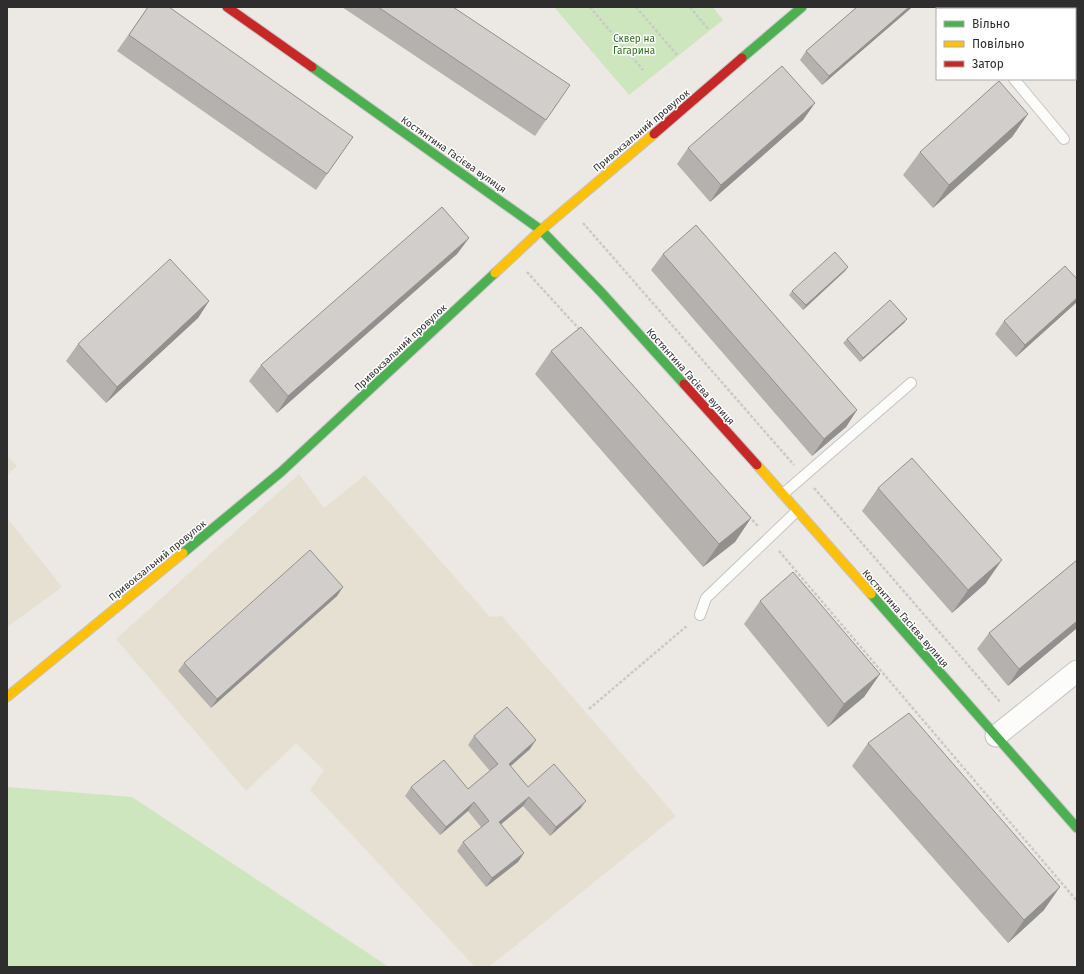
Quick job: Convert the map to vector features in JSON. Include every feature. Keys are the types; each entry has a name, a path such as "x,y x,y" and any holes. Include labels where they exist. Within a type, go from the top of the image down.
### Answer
{"street":[{"name":"Костянтина Гасієва вулиця","path":"227,7 541,230 601,292 783,494 1077,828"},
{"name":"Привокзальний провулок","path":"7,697 281,472 541,230 802,7"},
{"path":"996,736 1077,671"}],"lane":[{"path":"1015,80 1064,139"},
{"path":"783,494 911,383"},
{"path":"700,615 706,598 797,511"}],"path":[{"path":"590,7 643,70"},
{"path":"636,7 677,55"},
{"path":"690,7 709,30"},
{"path":"513,256 582,333"},
{"path":"742,508 1077,901"},
{"path":"589,708 700,615"}],"shaded area":[{"path":"7,456 17,466 7,475"},
{"path":"299,474 324,508 365,475 490,617 502,616 676,816 489,967 475,967 310,790 324,770 296,743 246,791 116,639"},
{"path":"7,518 62,587 7,627"}],"green space":[{"name":"Сквер на Гагарина","path":"554,7 713,7 723,20 629,95"},
{"path":"7,787 132,797 389,967 7,967"}],"building":[{"path":"148,7 169,7 353,137 327,174 129,35"},
{"path":"378,7 453,7 570,85 546,120"},
{"path":"857,7 909,7 829,76 806,51"},
{"path":"782,66 815,103 721,185 688,148"},
{"path":"999,81 1028,114 949,185 920,152"},
{"path":"442,207 469,238 288,396 261,365"},
{"path":"696,225 857,410 824,439 663,254"},
{"path":"835,252 848,267 806,305 792,291"},
{"path":"170,259 209,301 117,387 78,344"},
{"path":"1065,266 1077,279 1077,298 1025,345 1004,321"},
{"path":"890,300 907,319 863,358 847,339"},
{"path":"581,327 751,518 719,544 551,351"},
{"path":"912,458 1002,560 968,590 878,488"},
{"path":"310,550 343,587 217,699 184,663"},
{"path":"1077,560 1077,621 1019,669 989,633"},
{"path":"793,572 880,674 844,704 760,601"},
{"path":"507,707 536,740 509,764 528,787 554,764 586,801 556,827 529,797 499,822 524,853 492,878 463,842 489,821 474,802 446,827 411,787 444,760 468,789 498,764 474,736"},
{"path":"909,713 1060,887 1024,920 868,743"}],"traffic: fast":[{"path":"742,58 802,7"},
{"path":"312,67 541,230 601,292 684,384"},
{"path":"183,553 281,472 495,273"},
{"path":"871,594 1077,828"}],"traffic: slow":[{"path":"495,273 541,230 654,134"},
{"path":"757,465 871,594"},
{"path":"7,697 183,553"}],"traffic: jam":[{"path":"227,7 312,67"},
{"path":"654,134 742,58"},
{"path":"684,384 757,465"}]}
